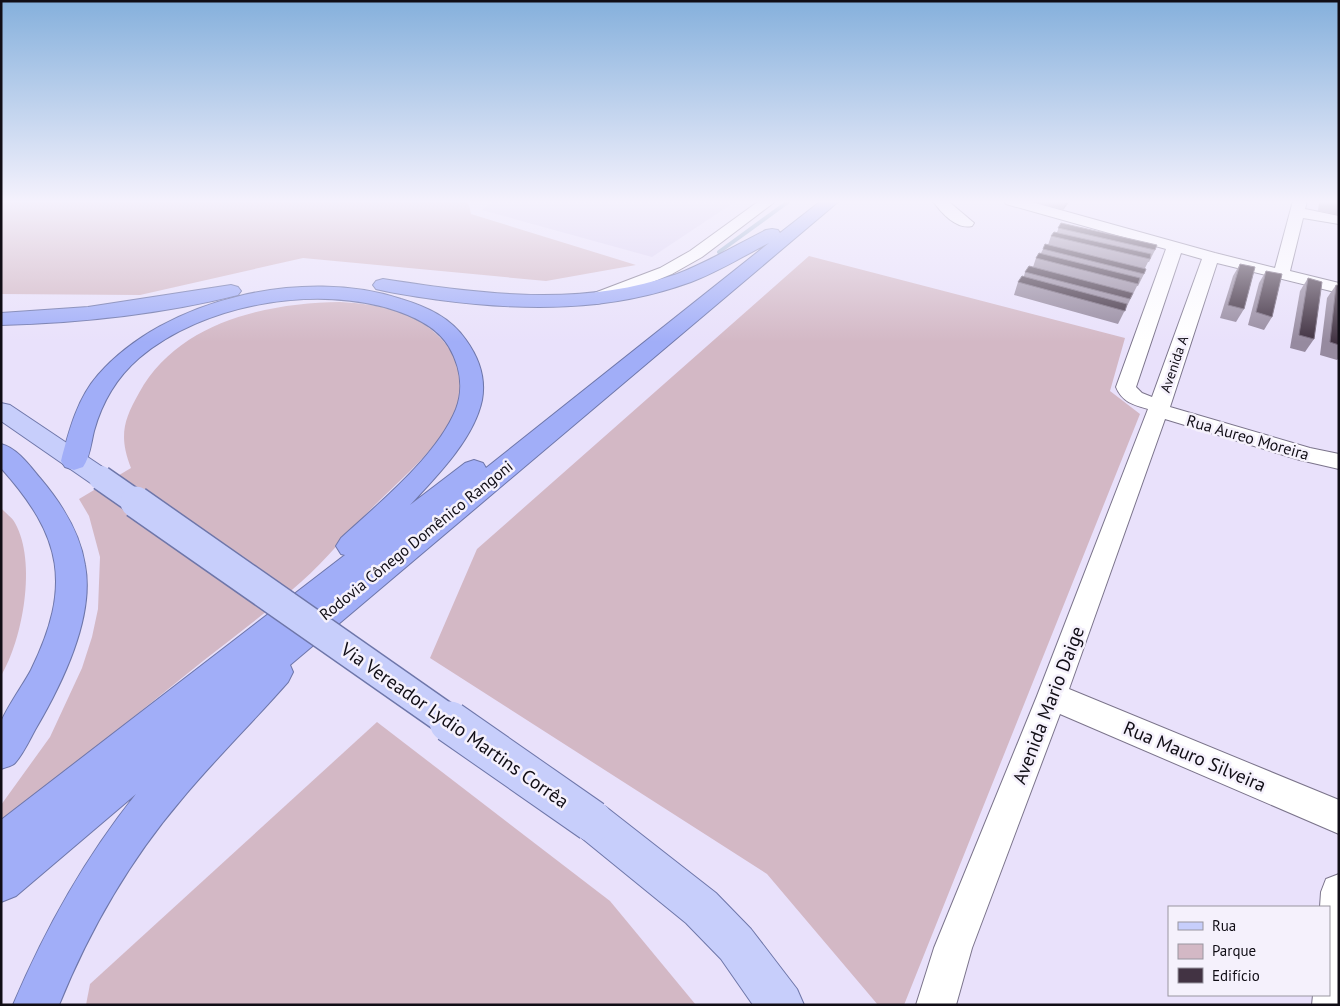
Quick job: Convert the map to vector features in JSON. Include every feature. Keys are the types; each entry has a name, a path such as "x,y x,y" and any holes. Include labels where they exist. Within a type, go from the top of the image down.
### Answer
{"highway":[{"path":"1,319 63,318 268,285 317,280 368,282 462,298 554,303 595,299 655,286 685,277 744,248"},
{"name":"Rodovia Cônego Domênico Rangoni","path":"1,845 250,645 754,248"},
{"name":"Rodovia Cônego Domênico Rangoni","path":"1,881 774,248"},
{"path":"74,461 90,407 106,380 118,366 158,335 172,327 212,312 254,300 287,294 358,293 401,303 426,315 450,332 463,350 470,366 472,387 468,409 458,431 430,466 377,521 250,645"},
{"path":"1,452 33,486 52,514 66,542 72,576 67,616 49,667 27,712 1,752"},
{"path":"36,1005 70,932 96,884 124,843 153,804 175,779 234,719 280,667 291,642"}],"main road":[{"name":"Via Vereador Lydio Martins Corrêa","path":"1,410 592,821 701,908 736,944 781,1005"}],"street":[{"path":"595,299 666,270 703,248"},
{"name":"Avenida A","path":"1175,248 1126,387 1127,392 1134,397 1159,408 1211,257"},
{"path":"1178,248 1339,288"},
{"path":"1282,274 1289,248"},
{"path":"1159,293 1196,302"},
{"path":"1146,329 1183,338"},
{"name":"Rua Aureo Moreira","path":"1159,408 1308,455 1339,462"},
{"name":"Avenida Mario Daige","path":"936,1005 953,948 1052,696 1159,408"},
{"name":"Rua Mauro Silveira","path":"1052,696 1339,817"},
{"path":"1332,1005 1339,892"}],"shaded area":[{"path":"619,248 666,248 652,257"}],"green space":[{"path":"1,248 581,248 636,265 546,281 303,258 140,295 1,294"},
{"path":"809,256 1125,338 1110,391 1140,414 904,1005 878,1005 767,874 430,658 477,549"},
{"path":"340,302 382,307 411,317 438,335 448,347 456,361 460,375 461,391 457,408 442,435 432,448 311,573 1,823 1,805 50,737 82,668 92,637 98,609 100,557 89,516 79,499 131,468 124,438 129,412 139,393 156,369 176,349 200,333 226,321 283,307"},
{"path":"1,508 14,521 22,539 26,579 21,622 16,642 1,676"},
{"path":"377,722 610,901 696,1005 86,1005 90,984"}],"building":[{"path":"1061,248 1146,269 1144,274 1043,249"},
{"path":"1102,248 1124,248 1151,254 1150,259"},
{"path":"1039,253 1140,278 1138,284 1036,258"},
{"path":"1240,264 1255,267 1244,309 1228,305"},
{"path":"1029,266 1133,293 1130,299 1025,272"},
{"path":"1266,271 1282,274 1272,317 1256,312"},
{"path":"1022,276 1127,304 1125,311 1018,282"},
{"path":"1308,278 1322,282 1314,339 1299,335"},
{"path":"1336,285 1339,286 1339,345 1330,342"}],"waterway":[{"path":"719,252 725,248"}]}
